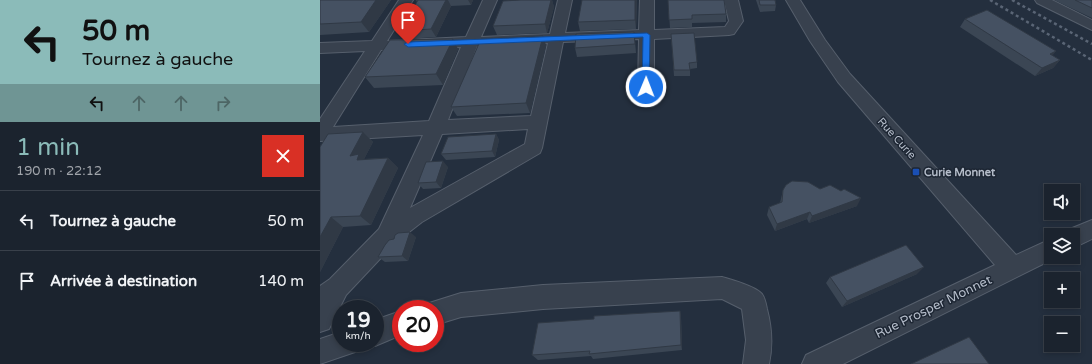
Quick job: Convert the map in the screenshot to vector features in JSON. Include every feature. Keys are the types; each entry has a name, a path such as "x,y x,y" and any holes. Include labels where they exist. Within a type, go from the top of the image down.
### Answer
{"street":[{"path":"320,134 406,0"},
{"path":"386,236 436,127 490,0"},
{"path":"320,320 329,293 386,236 415,216 533,148 565,0"},
{"path":"646,87 647,0"},
{"path":"320,48 729,31 736,21 731,0"},
{"name":"Rue Curie","path":"793,0 818,41 844,78 1012,267"},
{"path":"1042,0 1092,26"},
{"path":"320,134 539,122"},
{"path":"1080,235 1092,229"},
{"name":"Rue Prosper Monnet","path":"815,364 1044,252"},
{"path":"444,310 461,305 543,297 722,288 741,295 753,302 759,331 760,346 756,364"},
{"path":"320,352 332,348"}],"building":[{"path":"320,0 376,0 361,22 320,24"},
{"path":"418,0 446,0 431,29 400,31"},
{"path":"551,0 545,24 493,26 503,1"},
{"path":"582,0 635,0 635,20 578,22"},
{"path":"668,0 724,0 726,14 692,15 692,19 669,20"},
{"path":"759,0 775,0 776,5 760,5"},
{"path":"1075,0 1092,0 1092,8"},
{"path":"987,10 1056,51 1050,54 1060,60 1042,68 965,19"},
{"path":"634,32 635,44 575,48 576,34"},
{"path":"694,33 697,62 689,63 690,70 674,70 671,34"},
{"path":"543,36 526,103 451,107 481,39"},
{"path":"453,39 436,74 365,77 390,40"},
{"path":"363,132 350,156 359,154 357,160 388,158 360,216 331,217 320,237 320,147 328,134"},
{"path":"496,134 492,151 441,154 448,137"},
{"path":"443,161 436,182 418,183 426,162"},
{"path":"792,181 808,182 820,189 830,185 841,191 844,189 861,198 812,216 810,212 777,224 769,207 782,202 783,190 786,185"},
{"path":"410,232 402,256 378,257 385,245 389,240 394,239 395,235 398,233"},
{"path":"906,245 924,267 847,301 830,277"},
{"path":"680,311 681,345 589,354 590,351 532,355 538,323 594,319 594,316"},
{"path":"969,337 989,364 911,364"}],"railway":[{"path":"990,0 1092,60"},
{"path":"1012,0 1092,44"}],"place":[{"name":"Curie Monnet","path":"916,172"}],"route":[{"path":"408,44 647,35 646,87"}]}
